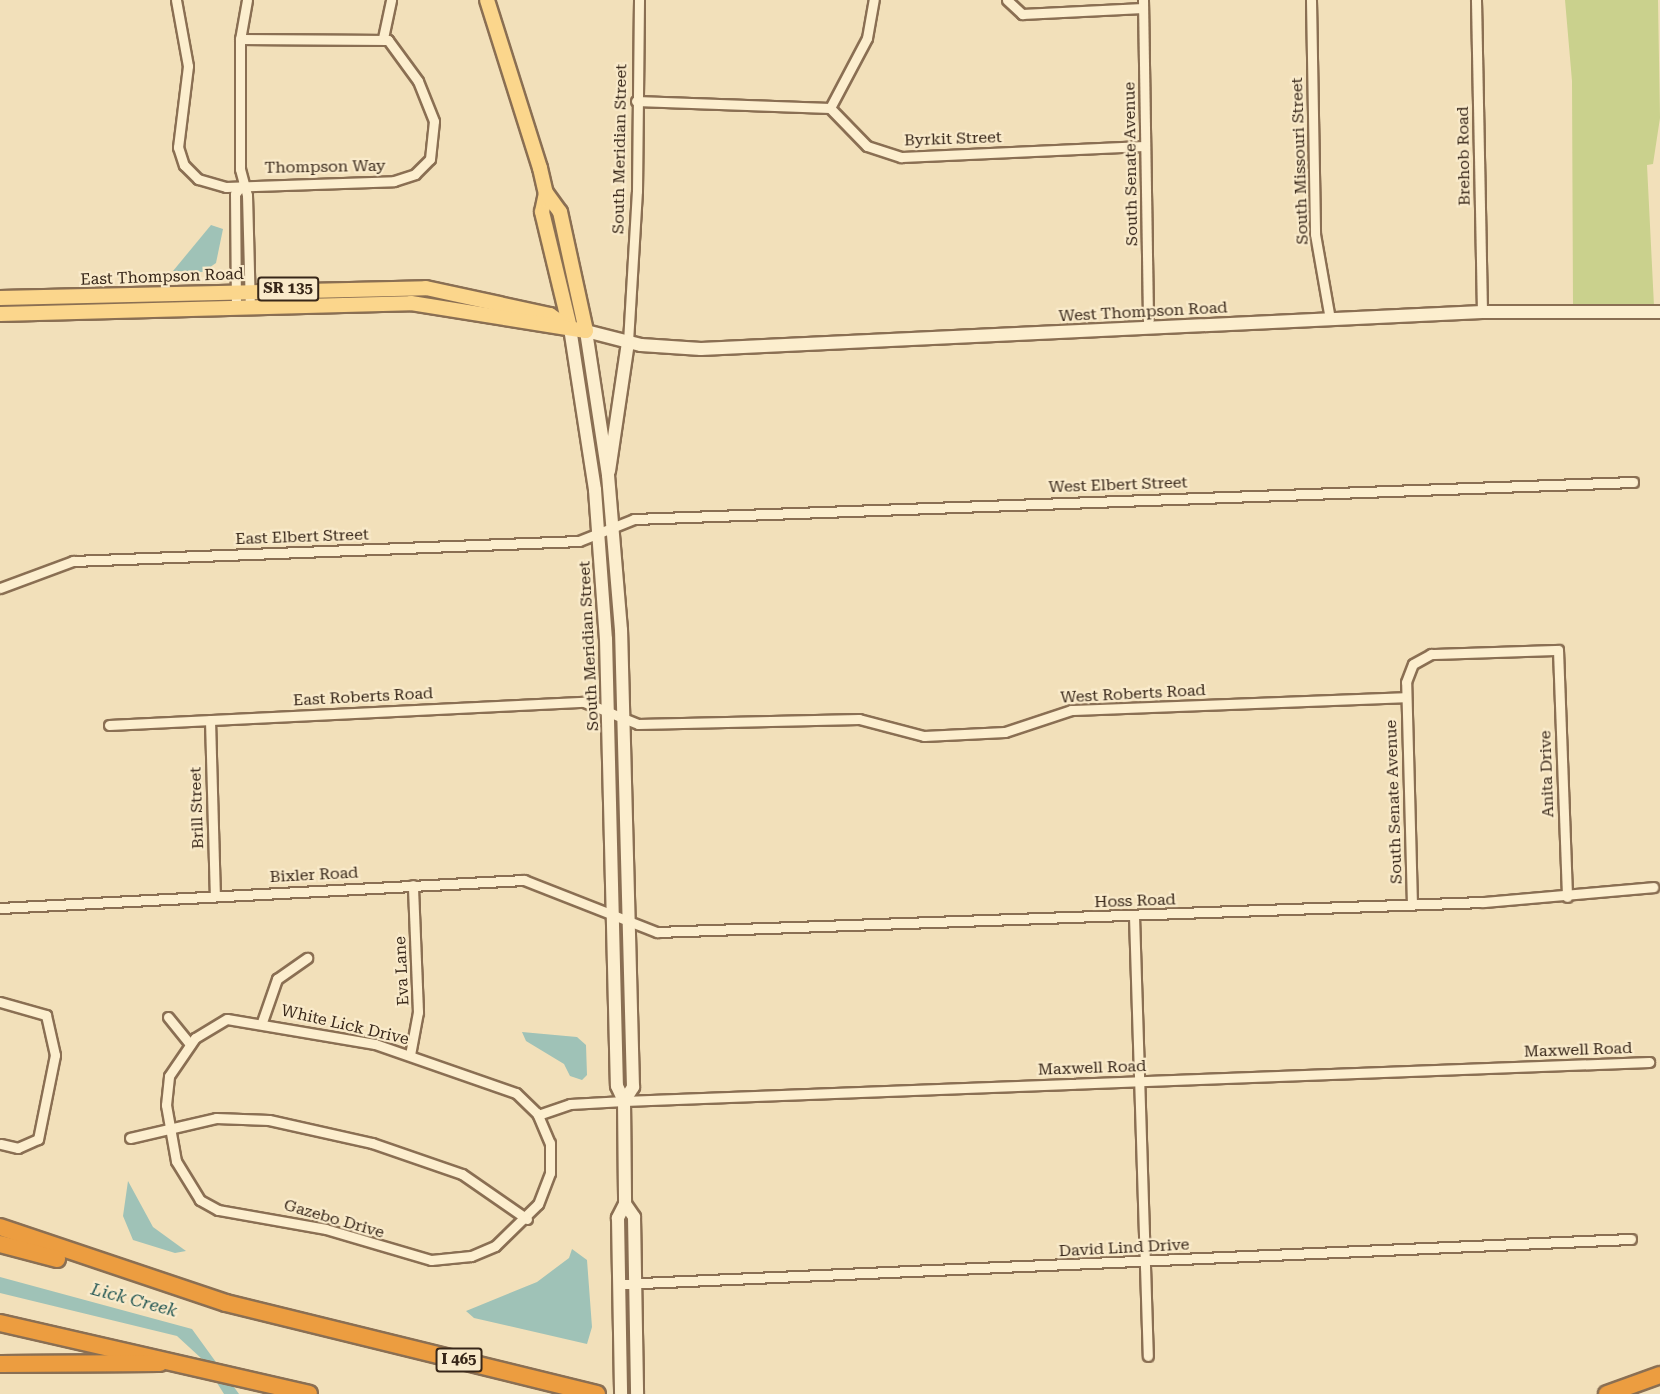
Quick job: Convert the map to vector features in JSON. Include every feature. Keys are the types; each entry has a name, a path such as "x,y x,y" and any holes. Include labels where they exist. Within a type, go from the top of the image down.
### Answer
{"highway":[{"path":"0,1227 189,1291"},
{"name":"I 465","path":"0,1244 597,1394"},
{"path":"0,1323 181,1362 309,1394"},
{"path":"0,1364 96,1367 181,1362"},
{"path":"1607,1394 1660,1375"}],"main road":[{"name":"South Meridian Street","path":"487,0 546,193 560,212 586,331 608,476"},
{"name":"South Meridian Street","path":"546,193 542,212 570,328 606,530 616,714 622,919 617,1086 624,1101 626,1204 634,1217 637,1394"},
{"name":"East Thompson Road","path":"0,298 426,288 550,315 570,328"},
{"name":"East Thompson Road","path":"0,314 411,303 570,328 628,342"},
{"name":"West Thompson Road","path":"628,342 701,349 1482,312 1660,312"},
{"name":"South Meridian Street","path":"624,1101 633,1087 622,919 616,714 606,530 608,476 628,342"},
{"name":"South Meridian Street","path":"621,1394 618,1218 626,1204"}],"street":[{"name":"Thompson Way","path":"176,0 188,60 179,127 181,159 200,180 241,186 409,176 430,159 436,129 418,81 383,38"},
{"path":"243,307 247,195 241,186 240,39 247,0"},
{"path":"240,39 383,38 383,19 392,0"},
{"name":"South Meridian Street","path":"628,342 639,0"},
{"path":"636,101 830,108 867,38 874,0"},
{"path":"1007,0 1013,10 1143,4"},
{"name":"South Missouri Street","path":"1311,0 1315,234 1330,319"},
{"name":"Brehob Road","path":"1476,0 1482,312"},
{"name":"South Senate Avenue","path":"1143,4 1148,328"},
{"name":"Byrkit Street","path":"830,108 867,146 901,157 1145,146"},
{"path":"243,291 243,307"},
{"name":"West Elbert Street","path":"606,530 634,519 1633,482"},
{"name":"East Elbert Street","path":"0,588 73,561 579,541 606,530"},
{"name":"Anita Drive","path":"1406,697 1408,670 1427,655 1558,650 1567,897"},
{"name":"South Senate Avenue","path":"1406,697 1412,905"},
{"name":"West Roberts Road","path":"616,714 638,724 859,719 930,736 1005,732 1071,710 1406,697"},
{"name":"East Roberts Road","path":"109,725 584,702 616,714"},
{"name":"Brill Street","path":"210,720 215,896"},
{"name":"Bixler Road","path":"0,908 413,885 532,882 622,919"},
{"name":"Eva Lane","path":"410,1055 418,1012 413,885"},
{"name":"Hoss Road","path":"622,919 657,932 1412,905 1567,897 1653,887"},
{"path":"1134,916 1147,1262 1148,1356"},
{"path":"262,1022 277,979 307,958"},
{"path":"0,1002 46,1015 55,1055 38,1139 18,1148 0,1144"},
{"path":"168,1017 190,1044"},
{"name":"White Lick Drive","path":"173,1130 166,1105 169,1076 190,1044 227,1019 262,1022 410,1055 507,1089 538,1115 549,1140 551,1167 527,1220"},
{"name":"Maxwell Road","path":"538,1115 570,1104 624,1101 1649,1062"},
{"path":"130,1138 239,1118 351,1137 478,1181 527,1220"},
{"name":"Gazebo Drive","path":"173,1130 182,1179 218,1210 315,1227 431,1260 484,1251 527,1220"},
{"name":"David Lind Drive","path":"619,1284 1631,1239"}],"green space":[{"path":"1565,0 1658,0 1660,118 1653,164 1647,165 1654,306 1573,307 1572,81"}],"water":[{"path":"211,225 223,229 216,263 203,272 173,271"},
{"path":"522,1032 577,1037 586,1045 587,1075 582,1080 570,1076 564,1064 526,1041"},
{"path":"128,1181 153,1227 186,1251 175,1253 133,1240 123,1216"},
{"path":"572,1249 587,1260 592,1327 587,1344 474,1318 466,1311 537,1282 569,1258"},
{"name":"Lick Creek","path":"0,1277 192,1329 239,1394 224,1394 202,1359 177,1336 0,1293"}]}
